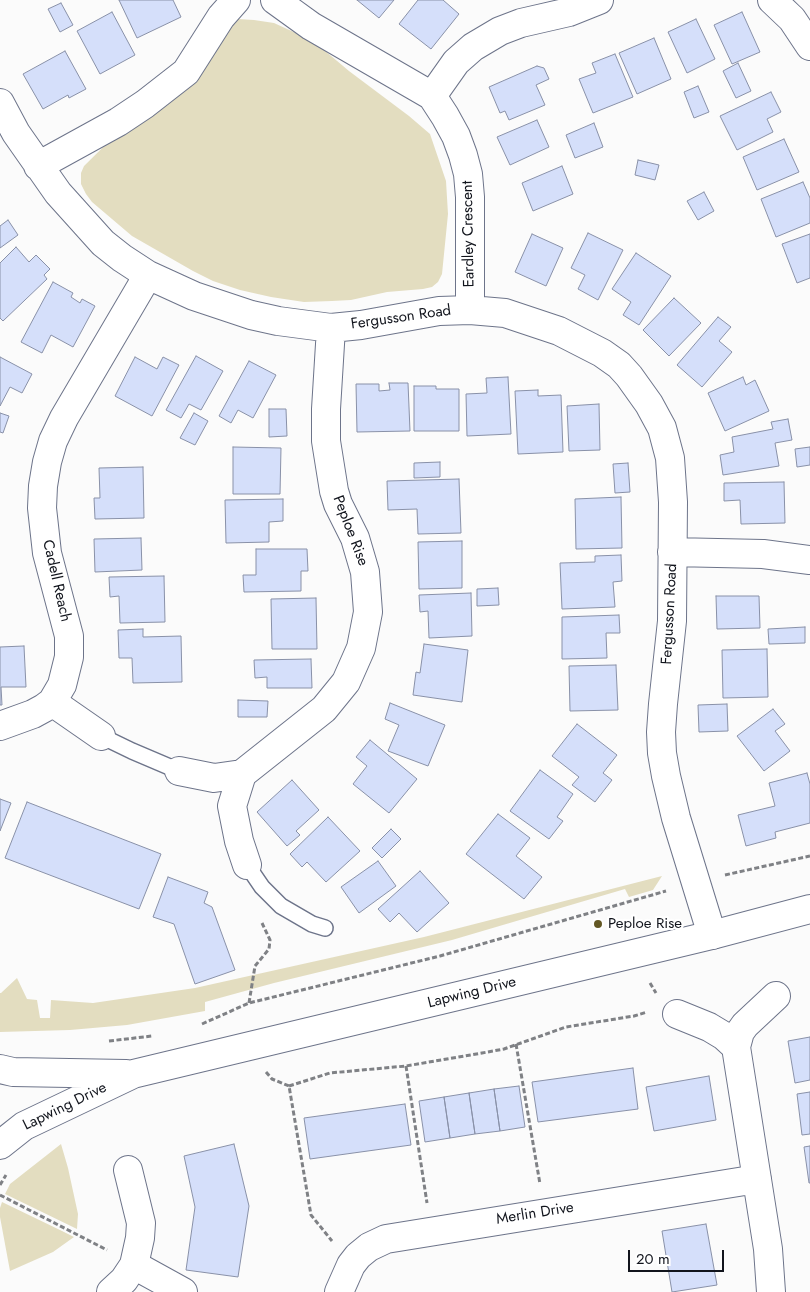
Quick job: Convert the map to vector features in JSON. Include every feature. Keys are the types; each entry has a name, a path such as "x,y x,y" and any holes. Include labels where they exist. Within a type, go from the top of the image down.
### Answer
{"street":[{"path":"38,166 118,122 186,72 221,17 236,0"},
{"path":"275,0 311,26 432,96 456,62 473,47 500,31 520,23 569,12 600,0"},
{"path":"772,0 792,19 810,46"},
{"name":"Eardley Crescent","path":"432,96 456,136 468,174 470,197 470,310"},
{"name":"Fergusson Road","path":"0,103 16,133 38,166 58,193 102,243 148,275 194,296 226,308 278,321 331,328 361,325 439,311 470,310 505,314 559,331 602,353 619,365 629,376 639,388 662,428 672,471 672,621 663,704 662,752 676,818 712,934"},
{"name":"Cadell Reach","path":"52,702 62,685 69,657 69,636 46,546 42,508 47,462 53,441 64,418 148,275"},
{"name":"Peploe Rise","path":"242,774 324,709 346,682 365,633 368,612 365,572 356,538 338,504 328,458 326,409 331,328"},
{"path":"672,552 763,554 810,560"},
{"path":"0,726 33,714 52,702 101,736"},
{"path":"179,771 214,778 242,774 232,806 234,823 247,865"},
{"name":"Lapwing Drive","path":"0,1145 24,1126 132,1074 810,909"},
{"path":"771,1292 768,1249 736,1047 740,1032 745,1025 776,996"},
{"path":"665,1012 709,1027 724,1036 736,1047"},
{"name":"Lapwing Drive","path":"0,1069 13,1072 132,1074"},
{"path":"111,1292 124,1280 134,1266 138,1252 141,1223 128,1170"},
{"name":"Merlin Drive","path":"339,1292 351,1266 358,1256 369,1247 386,1239 757,1179"},
{"path":"134,1266 184,1292"}],"lane":[{"path":"101,736 179,771"},
{"path":"247,865 262,887 281,906 312,924 325,928"}],"path":[{"path":"196,1026 249,1003 440,956 696,882 810,856"},
{"path":"249,1003 255,966 268,949 270,940 260,920 281,906"},
{"path":"261,1066 272,1079 289,1086 330,1073 406,1066 482,1053 566,1027 665,1012"},
{"path":"104,1042 158,1035"},
{"path":"516,1044 545,1212"},
{"path":"406,1066 431,1231"},
{"path":"289,1086 311,1215 351,1266"},
{"path":"0,1195 85,1238 134,1266"}],"shaded area":[{"path":"232,20 274,23 309,39 430,134 446,181 448,214 442,274 438,282 432,287 387,292 351,300 304,302 240,290 213,281 193,271 132,236 92,202 86,194 81,184 81,173 84,166"},
{"path":"662,876 653,890 629,897 625,889 452,940 274,983 205,1002 205,1011 127,1025 70,1030 0,1032 0,993 17,978 27,999 37,1000 40,1018 50,1018 51,1000 93,1003 195,988 424,937"},
{"path":"61,1144 78,1214 77,1229 5,1194 10,1184"},
{"path":"2,1202 74,1237 53,1252 10,1271 0,1217"}],"building":[{"path":"119,0 173,0 181,17 137,38"},
{"path":"357,0 394,0 379,18"},
{"path":"418,0 443,0 459,14 431,49 399,24"},
{"path":"61,3 73,25 60,32 48,9"},
{"path":"112,12 135,55 100,74 77,31"},
{"path":"742,12 760,52 732,64 714,25"},
{"path":"696,19 715,59 687,73 668,32"},
{"path":"654,38 671,79 637,94 619,53"},
{"path":"65,51 86,89 69,98 68,95 43,109 23,74"},
{"path":"615,54 633,97 593,113 579,79 596,73 592,63"},
{"path":"738,63 751,91 736,98 723,71"},
{"path":"537,66 544,68 549,79 536,85 545,105 509,120 505,111 500,113 489,87"},
{"path":"698,86 709,112 694,118 684,92"},
{"path":"771,92 781,112 767,119 773,132 737,150 720,116"},
{"path":"537,120 549,147 510,165 497,137"},
{"path":"594,123 603,147 575,158 566,135"},
{"path":"784,139 799,172 757,190 743,157"},
{"path":"638,160 659,165 655,180 635,175"},
{"path":"562,166 573,194 533,211 522,183"},
{"path":"803,182 810,198 810,223 776,237 761,199"},
{"path":"704,192 714,211 698,220 687,201"},
{"path":"8,220 18,235 0,248 0,226"},
{"path":"588,233 623,250 598,300 578,289 585,275 571,268"},
{"path":"532,234 563,248 546,286 515,272"},
{"path":"810,234 810,278 797,283 782,244"},
{"path":"16,247 29,262 36,255 50,269 44,275 47,279 3,321 0,318 0,263"},
{"path":"636,253 671,276 639,325 623,315 631,302 612,289"},
{"path":"53,282 73,293 71,297 80,303 82,299 95,306 73,347 51,335 42,353 21,342"},
{"path":"674,298 701,323 669,356 643,330"},
{"path":"718,317 731,327 719,341 732,352 702,387 677,365"},
{"path":"196,356 223,371 201,410 189,404 181,418 166,410"},
{"path":"0,357 32,374 22,393 10,387 0,406"},
{"path":"135,357 157,369 163,357 179,365 152,416 115,396"},
{"path":"249,361 276,375 253,418 238,410 231,423 219,416"},
{"path":"508,377 511,434 467,436 466,394 487,393 486,378"},
{"path":"743,377 746,385 755,380 769,411 725,431 708,393"},
{"path":"389,383 408,383 410,431 357,432 356,384 379,384 379,391 390,390"},
{"path":"414,386 436,386 436,389 459,389 459,431 414,431"},
{"path":"538,390 538,396 561,395 563,452 518,454 515,391"},
{"path":"599,404 600,450 569,451 567,406"},
{"path":"269,409 286,409 287,436 269,437"},
{"path":"0,413 9,416 3,433 0,432"},
{"path":"194,413 208,421 195,445 180,438"},
{"path":"788,419 792,440 775,443 779,466 723,475 720,455 734,452 732,437 773,429 771,422"},
{"path":"233,447 281,448 280,494 233,494"},
{"path":"810,447 810,465 797,467 795,449"},
{"path":"440,462 440,477 414,478 414,463"},
{"path":"628,463 630,492 615,493 613,464"},
{"path":"143,467 144,518 95,519 94,498 100,498 99,468"},
{"path":"459,479 461,533 418,534 417,509 388,510 387,481"},
{"path":"784,482 785,523 741,524 740,500 724,501 724,483"},
{"path":"621,497 622,548 576,549 575,499"},
{"path":"283,499 283,521 269,522 269,542 226,543 225,500"},
{"path":"141,538 142,570 95,572 94,539"},
{"path":"462,541 462,588 419,589 418,542"},
{"path":"256,549 307,549 308,571 301,571 301,591 244,592 243,575 256,575"},
{"path":"621,555 622,581 613,582 615,607 562,609 560,563 595,562 595,556"},
{"path":"164,576 165,622 120,623 119,596 110,597 109,577"},
{"path":"498,588 499,605 477,606 477,589"},
{"path":"471,593 472,636 429,638 428,611 420,612 419,595"},
{"path":"716,596 759,596 760,628 717,629"},
{"path":"316,598 317,649 272,649 271,599"},
{"path":"619,615 620,633 606,633 607,658 562,659 562,617"},
{"path":"805,627 805,643 769,644 768,629"},
{"path":"143,629 143,637 181,636 182,682 133,683 132,658 119,658 118,630"},
{"path":"424,644 468,650 462,702 413,695 416,672 420,673"},
{"path":"24,646 26,687 1,687 2,705 0,705 0,647"},
{"path":"767,649 768,697 723,698 722,650"},
{"path":"311,659 312,688 267,688 267,677 255,678 254,660"},
{"path":"616,665 618,710 570,711 569,666"},
{"path":"238,700 268,701 267,717 238,717"},
{"path":"390,703 445,725 428,766 388,751 399,725 385,719"},
{"path":"727,704 728,731 699,732 698,705"},
{"path":"773,709 785,724 775,731 790,751 764,771 737,736"},
{"path":"577,724 617,755 603,773 612,780 595,802 572,785 579,777 552,756"},
{"path":"370,740 417,779 389,813 353,784 367,766 356,757"},
{"path":"540,770 573,794 557,817 563,821 549,839 510,811"},
{"path":"807,773 810,784 810,823 775,832 776,838 746,846 738,815 775,806 769,783"},
{"path":"292,780 319,810 296,831 300,835 287,846 257,812"},
{"path":"0,799 11,803 0,831"},
{"path":"27,802 161,854 139,909 5,858"},
{"path":"498,814 530,838 516,856 542,877 524,899 466,854"},
{"path":"328,817 360,851 326,882 307,862 302,867 290,854"},
{"path":"391,829 401,839 382,858 372,848"},
{"path":"378,861 396,886 359,913 341,887"},
{"path":"420,871 449,903 417,932 399,913 390,922 378,909"},
{"path":"168,877 208,892 204,903 212,907 235,970 195,984 174,924 153,917"},
{"path":"810,1037 810,1080 795,1083 788,1041"},
{"path":"633,1068 638,1109 538,1122 532,1082"},
{"path":"709,1076 716,1120 654,1131 646,1087"},
{"path":"519,1086 525,1127 500,1131 494,1089"},
{"path":"494,1089 500,1131 475,1134 469,1093"},
{"path":"810,1092 810,1134 802,1135 797,1094"},
{"path":"469,1093 475,1134 450,1138 444,1097"},
{"path":"444,1097 450,1138 425,1142 419,1101"},
{"path":"405,1104 411,1145 310,1159 304,1118"},
{"path":"234,1144 249,1206 238,1277 186,1270 195,1207 184,1156"},
{"path":"810,1146 810,1183 809,1183 804,1147"},
{"path":"706,1224 717,1285 672,1292 662,1231"}],"place":[{"name":"Peploe Rise","path":"598,924"}]}
